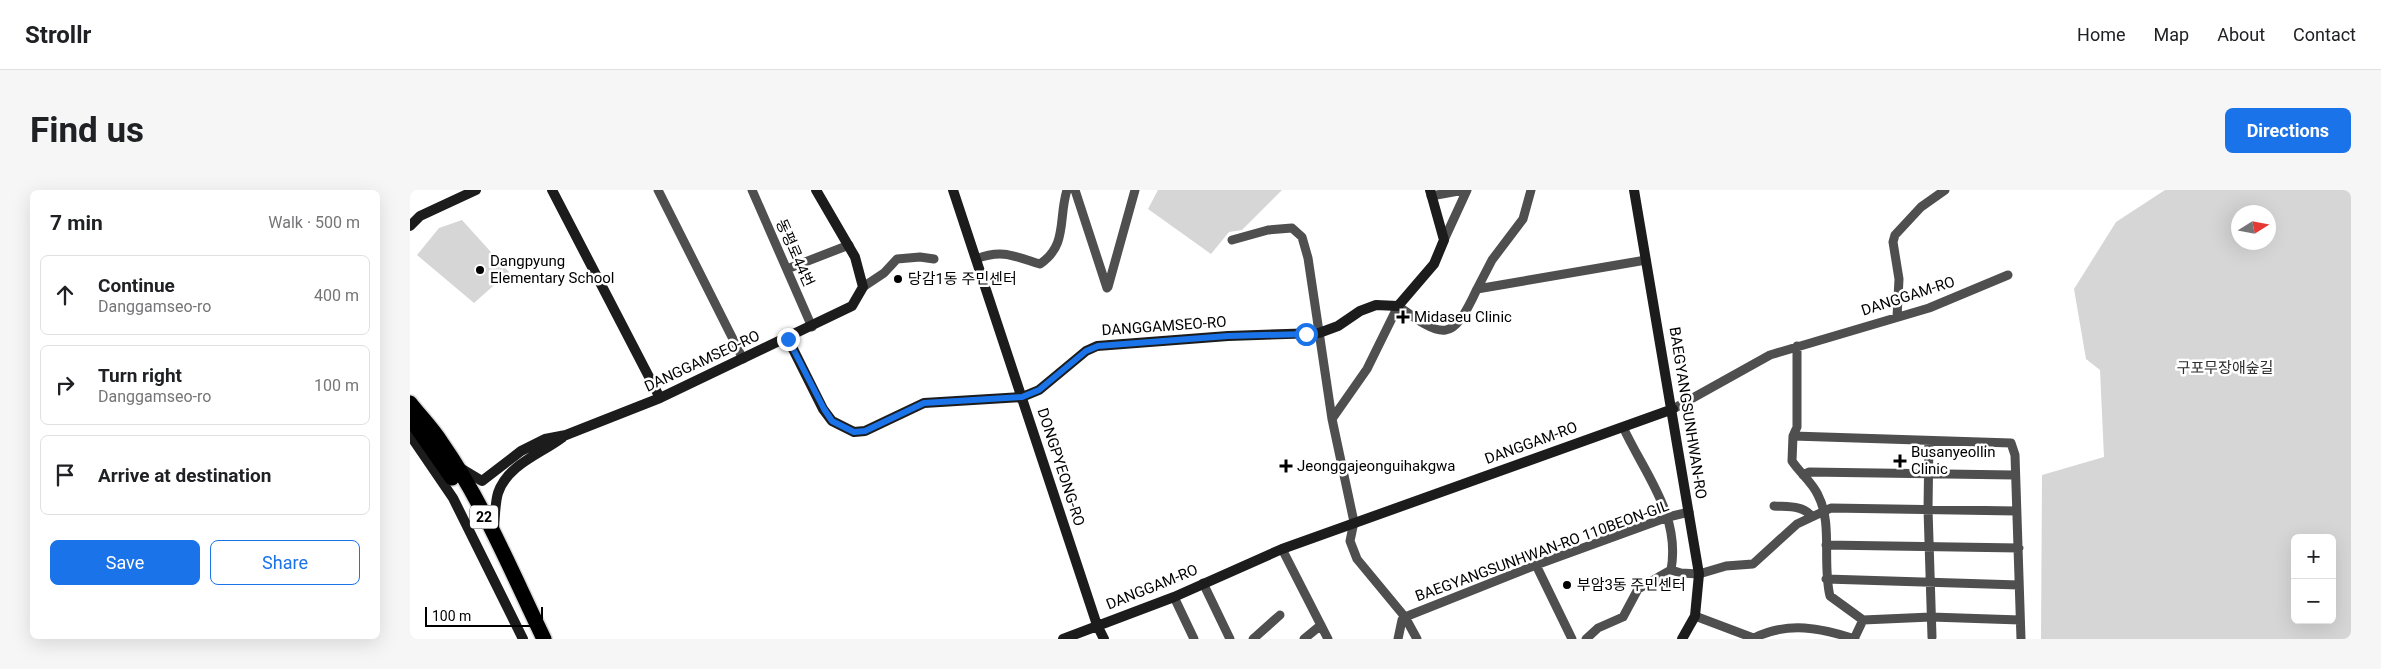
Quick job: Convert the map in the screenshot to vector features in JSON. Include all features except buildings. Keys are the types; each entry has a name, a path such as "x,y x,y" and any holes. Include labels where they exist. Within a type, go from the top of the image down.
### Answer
{"highway":[{"name":"22","path":"410,403 441,441 456,466 482,513 544,639"},
{"name":"22","path":"410,418 453,479 533,639"}],"main road":[{"path":"410,226 420,216 476,190"},
{"path":"552,190 660,398"},
{"path":"788,339 852,306 863,287 855,257 816,190"},
{"name":"DONGPYEONG-RO","path":"953,190 1097,625 1104,639"},
{"name":"BAEGYANGSUNHWAN-RO","path":"1634,190 1698,574 1695,616 1682,639"},
{"path":"1398,306 1434,264 1444,240 1430,193"},
{"name":"DANGGAMSEO-RO","path":"566,435 660,398 788,339 832,421 854,432 865,431 924,403 1022,397 1039,390 1086,351 1098,346 1228,336 1319,333 1338,326 1360,311 1376,305 1398,306"},
{"path":"410,396 462,469 494,528 548,639"},
{"name":"DANGGAM-RO","path":"1062,639 1174,597 1282,549 1672,409"},
{"path":"410,435 453,498 523,639"},
{"path":"462,469 482,481 520,451 545,439 566,435"},
{"path":"494,528 498,493 507,478 530,457 548,448 566,435"}],"street":[{"path":"658,190 743,359"},
{"name":"동평로44번","path":"752,190 812,327"},
{"path":"976,259 989,254 1006,252 1040,264 1051,256 1058,247 1067,190"},
{"path":"1075,190 1108,288 1134,190"},
{"path":"1430,193 1465,190 1444,240"},
{"path":"1332,419 1367,369 1398,306 1428,327 1449,330 1460,323 1492,260 1523,220 1531,190"},
{"path":"1897,317 1899,279 1893,242 1895,235 1921,207 1945,190"},
{"path":"1232,240 1275,229 1292,228 1299,232 1302,237 1308,258 1332,419 1354,522 1350,542 1354,554 1405,617 1417,639"},
{"path":"787,269 849,245"},
{"path":"863,287 884,273 897,259 920,257 934,259"},
{"path":"1478,289 1646,260"},
{"name":"DANGGAM-RO","path":"1672,409 1770,355 1929,308 2008,275"},
{"path":"1796,346 1797,427 1793,436 1792,461 1818,494 1824,511 1826,579 1830,596 1833,600 1845,605 1852,613 1863,620 1931,617 2020,620"},
{"path":"1623,427 1669,517 1673,559 1671,570"},
{"path":"1793,436 2011,442 2015,455 2014,474 2019,548 2021,639"},
{"path":"1929,440 1928,509 1933,638"},
{"path":"1803,475 1809,472 2014,474"},
{"path":"1774,506 1803,508 1812,517"},
{"path":"1586,639 1598,628 1623,617 1638,589 1671,570 1681,573 1698,574 1726,566 1753,564 1797,524 1831,508 2016,511"},
{"name":"BAEGYANGSUNHWAN-RO 110BEON-GIL","path":"1405,617 1536,565 1669,517 1689,512"},
{"path":"1826,545 2019,548"},
{"path":"1282,549 1328,639"},
{"path":"1536,565 1572,639"},
{"path":"1826,579 2019,585"},
{"path":"1203,583 1230,639"},
{"path":"1174,597 1194,639"},
{"path":"1254,639 1280,615"},
{"path":"1695,616 1755,639 1766,632 1802,627 1822,631 1830,630 1855,639 1863,620"},
{"path":"1398,639 1402,620 1405,617"},
{"path":"1304,639 1321,625"}],"green space":[{"path":"1158,190 1282,190 1242,230 1229,232 1211,254 1148,209"},
{"name":"구포무장애숲길","path":"2165,190 2351,190 2351,639 2041,639 2042,475 2104,457 2100,370 2086,359 2074,289 2116,222"},
{"path":"462,220 509,272 474,303 417,255 439,228"}],"place":[{"name":"Dangpyung Elementary School","path":"480,270"},
{"name":"당감1동 주민센터","path":"898,279"},
{"name":"Midaseu Clinic","path":"1403,317"},
{"name":"Busanyeollin Clinic","path":"1900,461"},
{"name":"Jeonggajeonguihakgwa","path":"1286,466"},
{"name":"부암3동 주민센터","path":"1567,585"}],"route":[{"path":"788,339 832,421 854,432 865,431 924,403 933,401 1022,397 1039,390 1092,347 1228,336 1306,334"}]}
